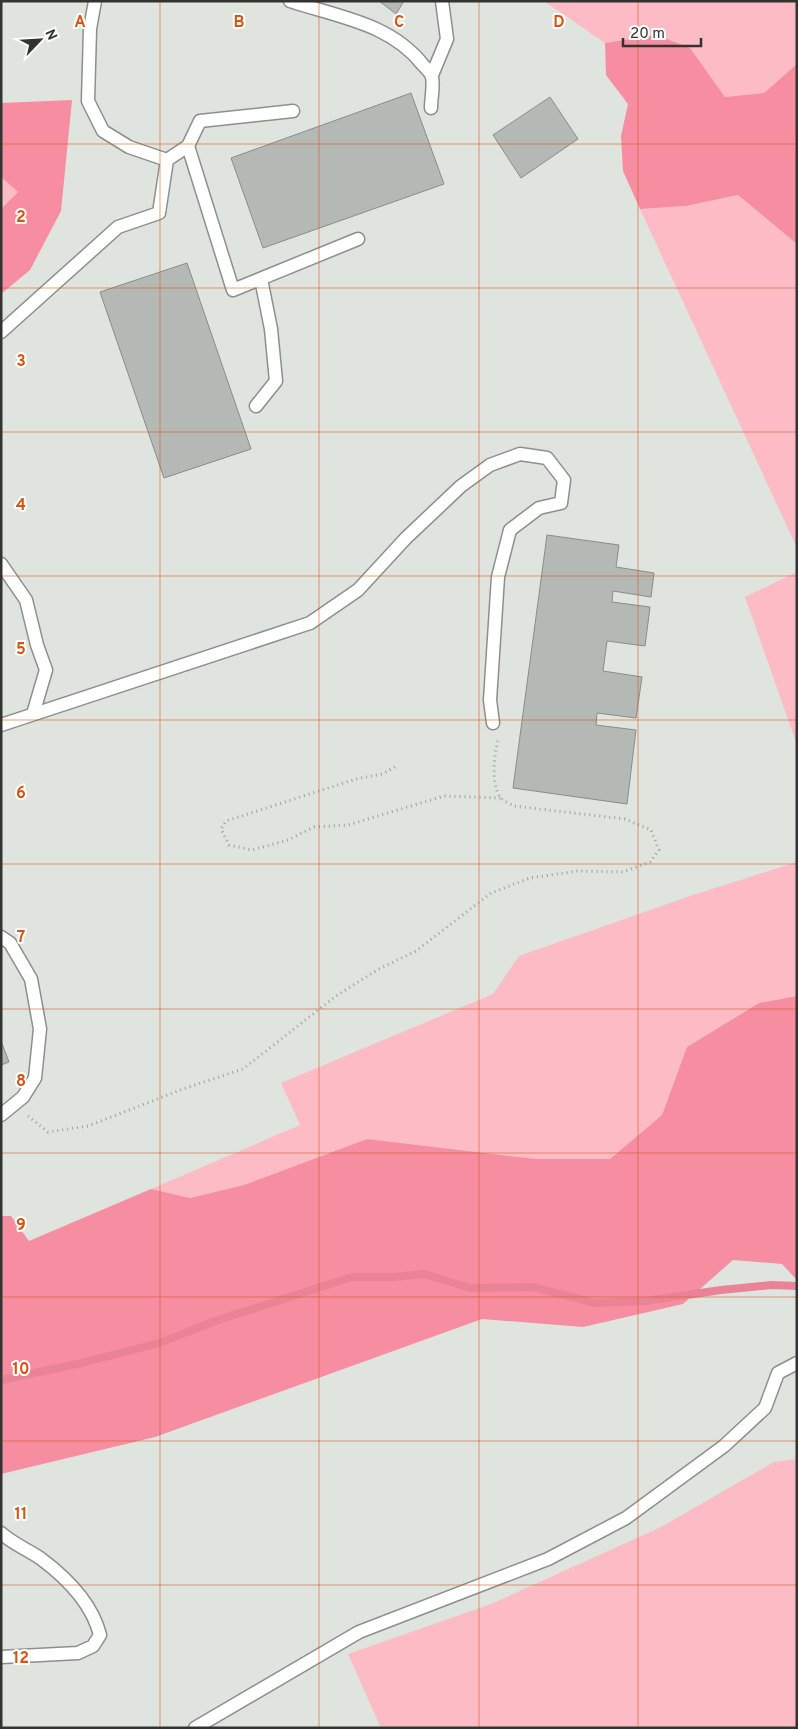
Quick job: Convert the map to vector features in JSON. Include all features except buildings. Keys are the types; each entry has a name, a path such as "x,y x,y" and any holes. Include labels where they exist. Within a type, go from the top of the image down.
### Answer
{"lane":[{"path":"95,1 90,29 88,101 103,131 129,147 167,160"},
{"path":"290,1 347,17 379,29 417,57 432,76"},
{"path":"431,108 432,76 447,39 442,1"},
{"path":"1,332 118,227 159,213 167,160 188,146 200,121 293,111"},
{"path":"188,146 233,290 358,239"},
{"path":"256,406 276,381 270,329 261,279"},
{"path":"1,725 310,623 358,590 406,538 461,486 490,465 520,454 548,458 564,480 561,504 539,508 510,530 498,578 490,700 493,723"},
{"path":"1,564 26,600 37,645 46,670 33,714"},
{"path":"1,936 10,943 31,979 40,1029 35,1078 24,1097 1,1115"},
{"path":"195,1728 359,1632 548,1559 626,1518 724,1446 765,1408 778,1373 797,1362"},
{"path":"1,1533 41,1559 87,1601 100,1636 93,1646 78,1652 1,1657"}],"path":[{"path":"493,723 499,738 496,750 496,784 501,798"},
{"path":"14,1105 48,1132 88,1126 183,1089 243,1069 336,996 377,970 416,951 491,893 530,878 578,871 623,872 650,862 659,850 651,830 625,819 514,806 501,798 444,796 348,825 314,827 288,840 252,850 229,845 221,829 226,821 356,779 382,774 395,767"}],"shaded area":[{"path":"544,1 797,1 797,64 764,93 725,97 690,48 657,35 605,43"},
{"path":"657,35 690,48 725,97 764,93 797,64 797,244 738,195 686,206 640,209 623,171 621,136 628,104 606,75 605,43"},
{"path":"72,100 61,211 30,270 1,294 1,209 18,192 1,177 1,103"},
{"path":"1,177 18,192 1,209"},
{"path":"738,195 797,244 797,548 640,209 686,206"},
{"path":"797,572 797,745 745,597"},
{"path":"797,862 797,996 759,1003 687,1047 662,1115 610,1159 536,1159 367,1139 244,1185 190,1198 151,1189 300,1125 281,1083 493,994 519,956 687,897"},
{"path":"797,996 797,1280 782,1264 733,1260 683,1304 583,1327 482,1319 155,1437 1,1474 1,1216 11,1216 29,1241 151,1189 190,1198 244,1185 367,1139 536,1159 610,1159 662,1115 687,1047 759,1003"},
{"path":"797,1459 797,1728 381,1728 348,1654 491,1604 661,1527 774,1462"}],"waterway":[{"path":"1,1380 77,1364 159,1343 218,1320 352,1277 394,1277 424,1274 470,1288 533,1287 595,1303 646,1301 772,1285 797,1286"}]}
